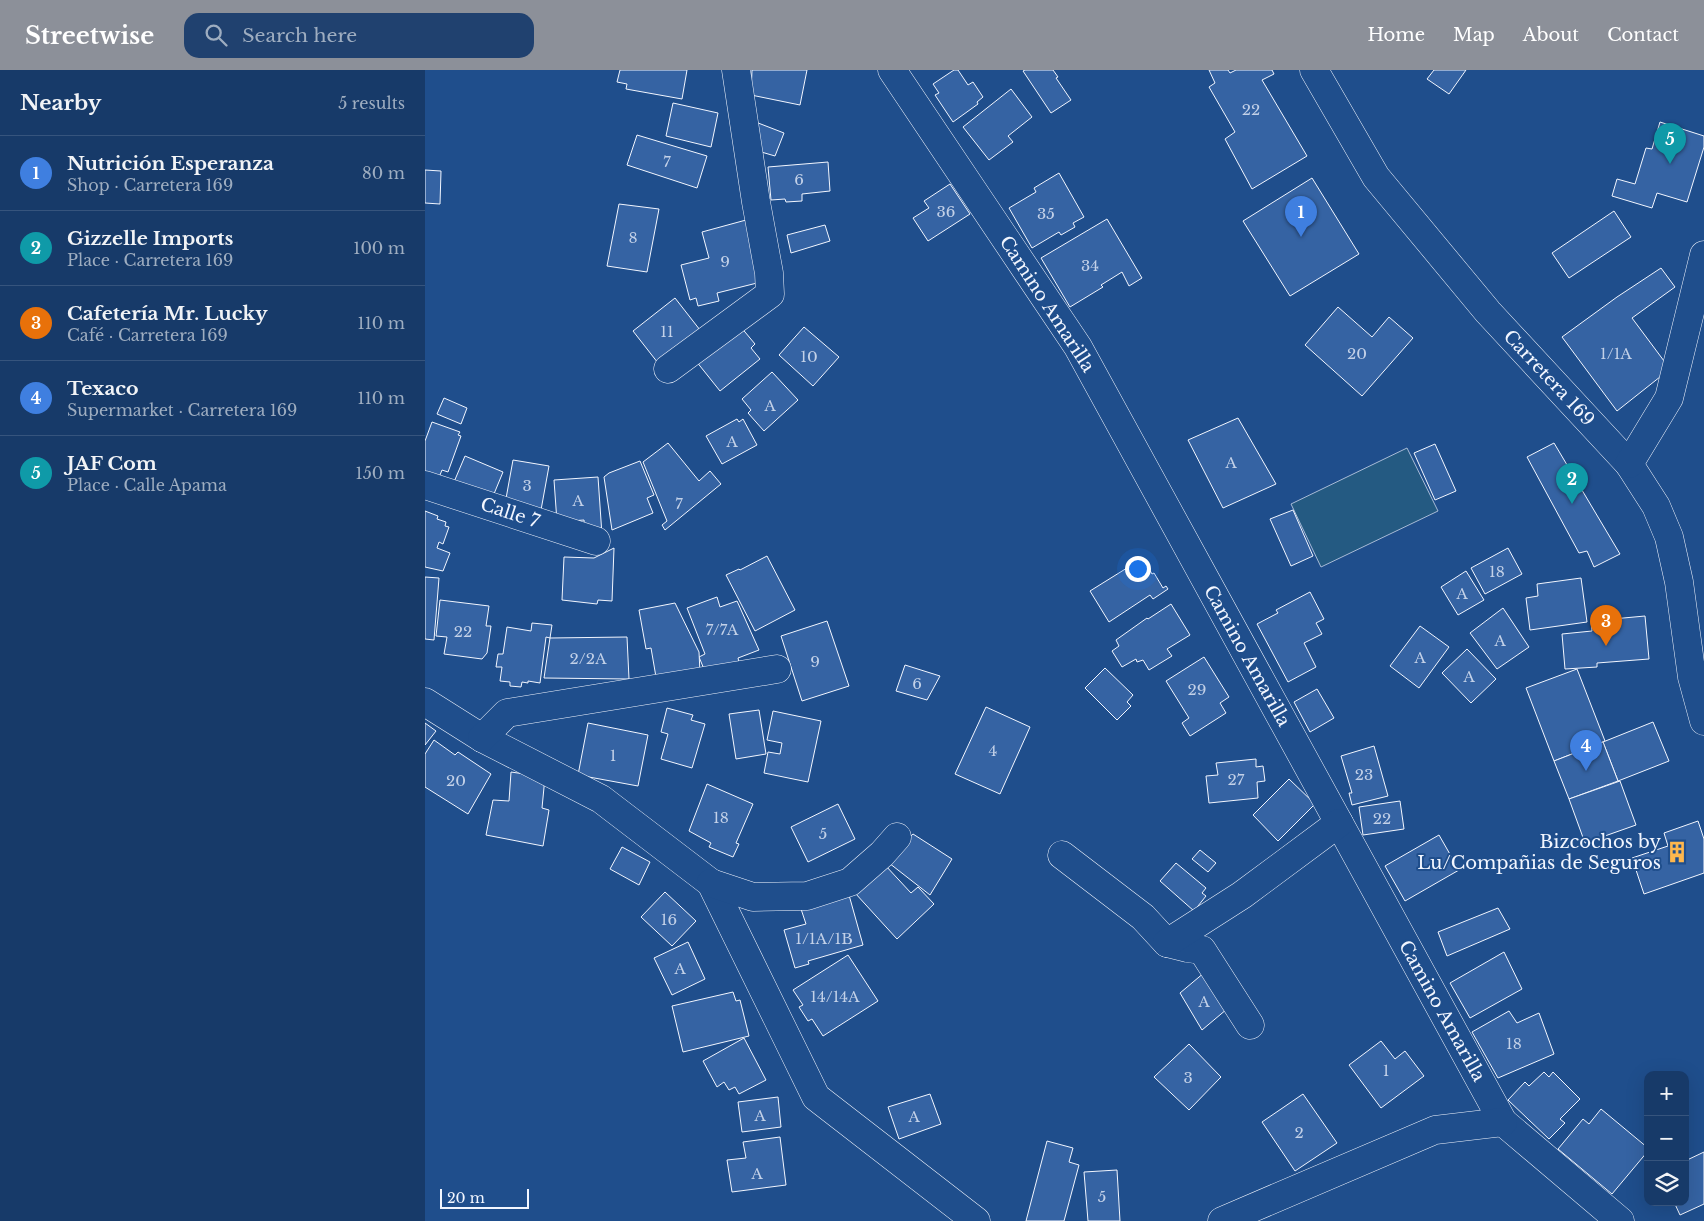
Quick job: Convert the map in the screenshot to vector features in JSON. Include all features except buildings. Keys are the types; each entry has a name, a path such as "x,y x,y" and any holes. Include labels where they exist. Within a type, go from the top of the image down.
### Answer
{"street":[{"path":"668,369 769,294 769,273 736,70"},
{"name":"Camino Amarilla","path":"892,70 1078,347 1503,1122 1620,1221"},
{"name":"Carretera 169","path":"1314,70 1376,177 1488,312 1629,464 1656,506 1669,537 1679,582 1692,677 1704,721"},
{"path":"1629,464 1669,398 1704,255"},
{"name":"Calle 7","path":"425,485 596,541"},
{"path":"482,738 507,713 777,669"},
{"path":"425,702 482,738 601,799 711,883 753,897 807,896 850,882 882,854 897,837"},
{"path":"1167,942 1242,895 1339,823"},
{"path":"1062,855 1143,917 1167,942 1202,950 1250,1025"},
{"path":"711,883 816,1097 978,1220"},
{"path":"1221,1221 1435,1130 1503,1122"}],"shaded area":[{"path":"1407,448 1438,511 1321,567 1291,504"}],"place":[{"name":"JAF Com","path":"1670,164"},
{"name":"Nutrición Esperanza","path":"1301,237"},
{"name":"Gizzelle Imports","path":"1572,504"},
{"name":"Cafetería Mr. Lucky","path":"1606,646"},
{"name":"Texaco","path":"1586,771"},
{"name":"Bizcochos by Lu/Compañias de Seguros","path":"1677,852"}]}
